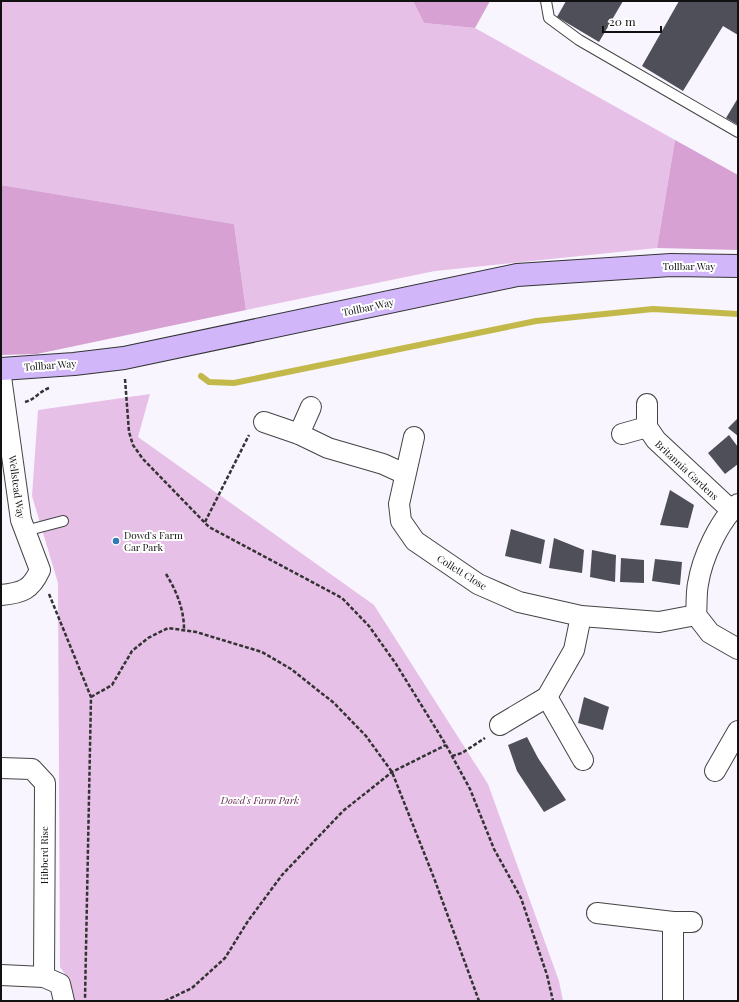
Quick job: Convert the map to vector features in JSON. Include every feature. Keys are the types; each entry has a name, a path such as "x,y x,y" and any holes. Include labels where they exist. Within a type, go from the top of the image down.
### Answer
{"main road":[{"name":"Tollbar Way","path":"1,369 124,358 517,275 671,265 738,266"}],"street":[{"name":"Wellstead Way","path":"1,377 21,520 40,570"},
{"path":"622,434 647,427 647,404"},
{"path":"299,434 311,407"},
{"path":"264,422 299,434 328,448 383,464 405,474"},
{"name":"Britannia Gardens","path":"647,427 656,440 734,507 712,542 698,583 696,615"},
{"name":"Collett Close","path":"414,437 405,474 400,504 401,521 415,541 478,584 519,602 581,616 659,622 696,615"},
{"path":"1,595 22,591 34,583 40,570"},
{"path":"696,615 710,633 738,649"},
{"path":"500,725 547,697 574,650 581,616"},
{"path":"547,697 583,760"},
{"path":"716,771 738,731"},
{"name":"Hibberd Rise","path":"1,768 32,769 44,783 44,977"},
{"path":"597,913 683,922 673,1001"},
{"path":"1,975 44,977 60,984 64,1001"}],"lane":[{"path":"546,1 549,18 579,40 738,132"},
{"path":"25,531 63,521"}],"path":[{"path":"124,358 129,432 133,445 143,459 209,527 342,598 369,626 396,664 452,756 470,789 494,848 520,898 547,975 553,1001"},
{"path":"205,522 253,429 257,425 264,422"},
{"path":"40,570 91,697 85,1001"},
{"path":"166,574 174,587 181,608 184,629"},
{"path":"91,697 112,685 132,651 148,638 168,628 184,629 262,652 291,669 334,704 366,736 392,772 434,878 479,1001"},
{"path":"452,756 472,747 500,725"},
{"path":"165,1001 192,988 225,958 248,921 282,875 343,811 392,772 446,746"}],"green space":[{"path":"1,1 413,1 424,23 475,28 675,140 657,248 435,271 246,310 234,224 1,185"},
{"name":"Dowd's Farm Park","path":"150,394 138,437 374,605 488,784 559,981 563,1001 71,1001 71,983 60,967 58,583 32,496 38,410"}],"shaded area":[{"path":"413,1 490,1 475,28 424,23"},
{"path":"675,140 738,175 738,250 657,248"},
{"path":"1,185 234,224 246,310 37,354 1,355"}],"building":[{"path":"566,1 623,1 599,42 557,17"},
{"path":"679,1 738,1 738,35 723,26 683,91 642,66"},
{"path":"738,98 738,125 726,118"},
{"path":"738,418 738,436 728,428"},
{"path":"729,435 738,447 738,464 725,474 708,453"},
{"path":"670,490 694,505 688,528 660,525"},
{"path":"511,529 545,540 541,564 505,556"},
{"path":"554,538 584,550 582,573 549,568"},
{"path":"592,550 616,555 615,582 590,577"},
{"path":"621,558 644,560 644,583 620,582"},
{"path":"655,559 682,562 680,585 652,581"},
{"path":"584,697 609,707 603,730 578,723"},
{"path":"527,737 538,758 566,800 544,812 517,771 508,745"}],"waterway":[{"path":"201,376 209,382 234,383 536,321 653,309 738,314"}],"place":[{"name":"Dowd's Farm Car Park","path":"116,541"}]}
